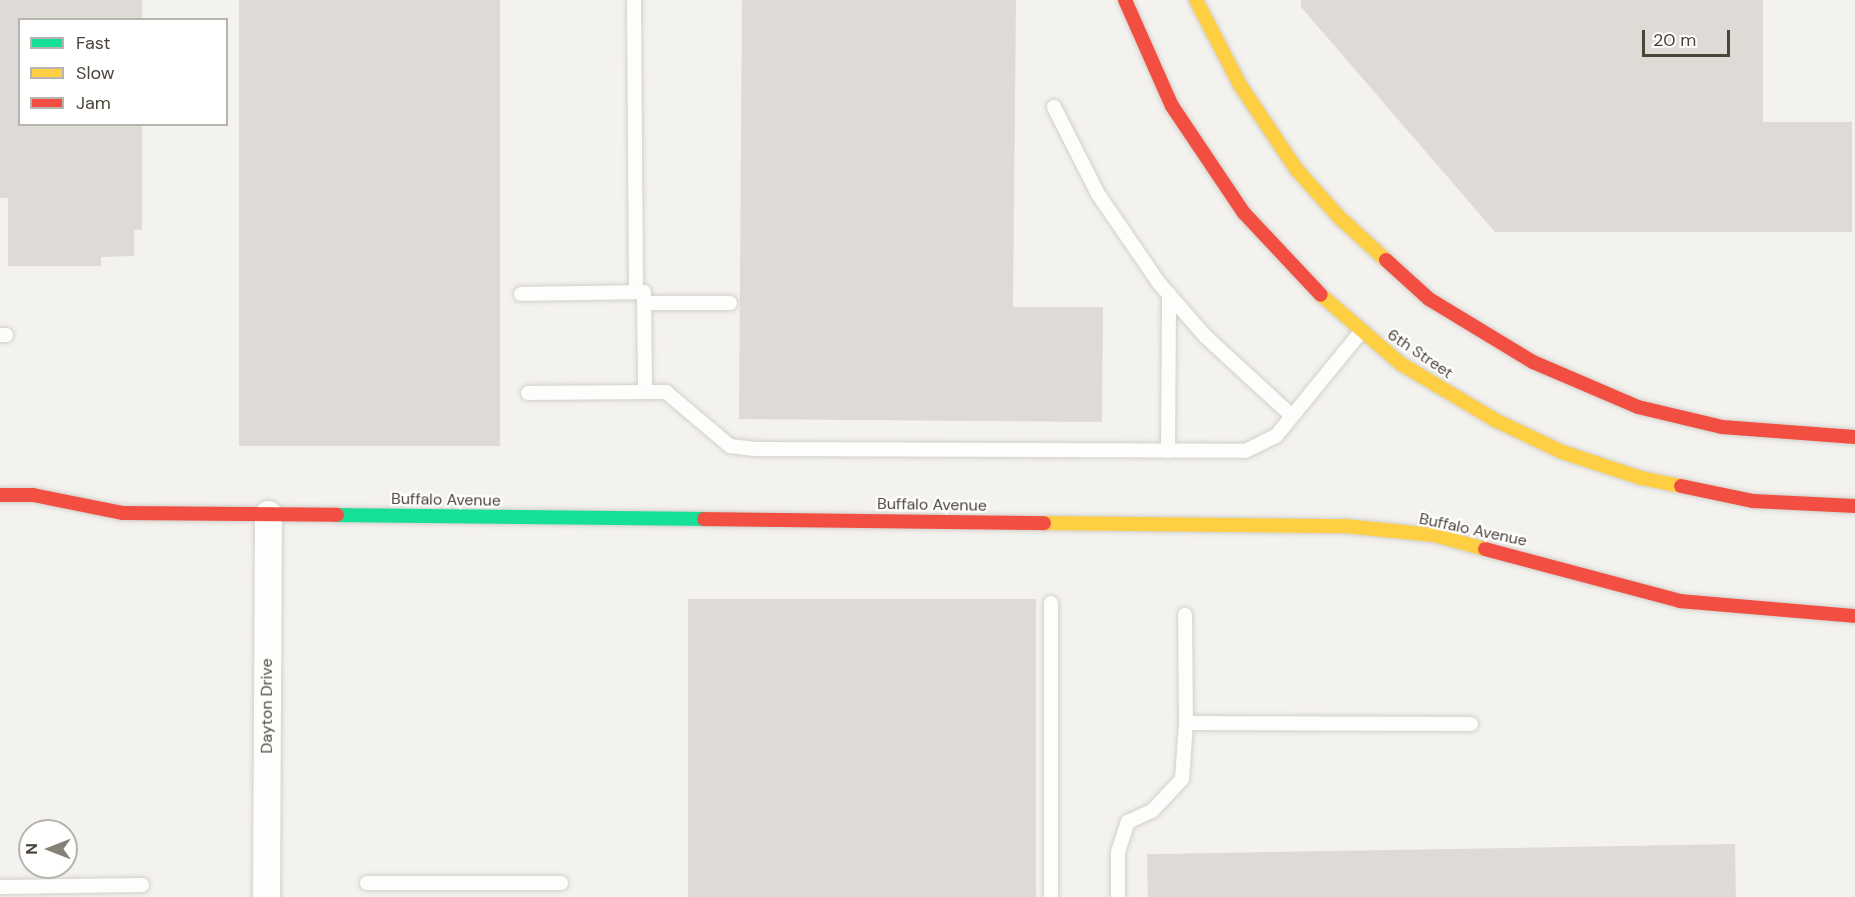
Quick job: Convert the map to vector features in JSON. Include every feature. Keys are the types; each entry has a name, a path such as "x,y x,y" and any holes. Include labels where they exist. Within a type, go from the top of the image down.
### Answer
{"street":[{"name":"6th Street","path":"1125,0 1172,106 1225,188 1271,245 1360,333 1444,391 1562,452 1641,478 1710,494 1795,506 1855,506"},
{"path":"1196,0 1240,85 1297,170 1339,217 1429,299 1533,362 1638,407 1722,427 1855,437"},
{"name":"Buffalo Avenue","path":"0,495 33,495 123,513 1345,526 1445,537 1680,600 1741,609 1855,616"},
{"name":"Dayton Drive","path":"266,897 268,514"}],"lane":[{"path":"634,0 640,298 645,393"},
{"path":"1054,107 1098,194 1169,294 1205,336 1292,416"},
{"path":"521,294 730,303"},
{"path":"1168,451 1169,294"},
{"path":"528,393 666,392 730,446 755,450 1245,451 1276,436 1360,333"},
{"path":"1051,603 1051,897"},
{"path":"1118,897 1118,852 1128,822 1152,811 1182,779 1186,723 1185,615"},
{"path":"1186,723 1471,724"},
{"path":"367,884 561,884"},
{"path":"0,887 142,885"}],"building":[{"path":"0,0 142,0 142,18 18,18 18,126 142,126 142,230 134,230 134,256 101,257 101,266 8,266 8,198 0,198"},
{"path":"239,0 500,0 500,446 239,446"},
{"path":"742,0 1016,0 1013,307 1103,307 1102,422 739,419"},
{"path":"1301,0 1763,0 1763,122 1852,122 1852,232 1495,232 1301,7"},
{"path":"688,599 1036,599 1036,897 688,897"},
{"path":"1735,844 1736,897 1148,897 1147,854"}],"traffic: fast":[{"path":"337,515 704,519"}],"traffic: slow":[{"path":"1196,0 1240,85 1297,170 1339,217 1386,260"},
{"path":"1321,295 1401,364 1495,420 1562,452 1641,478 1681,486"},
{"path":"1044,523 1345,526 1434,535 1485,549"}],"traffic: jam":[{"path":"1125,0 1172,106 1244,213 1321,295"},
{"path":"1386,260 1429,299 1533,362 1638,407 1722,427 1855,437"},
{"path":"1681,486 1753,501 1855,506"},
{"path":"0,495 33,495 123,513 337,515"},
{"path":"704,519 1044,523"},
{"path":"1485,549 1680,601 1855,616"}]}
